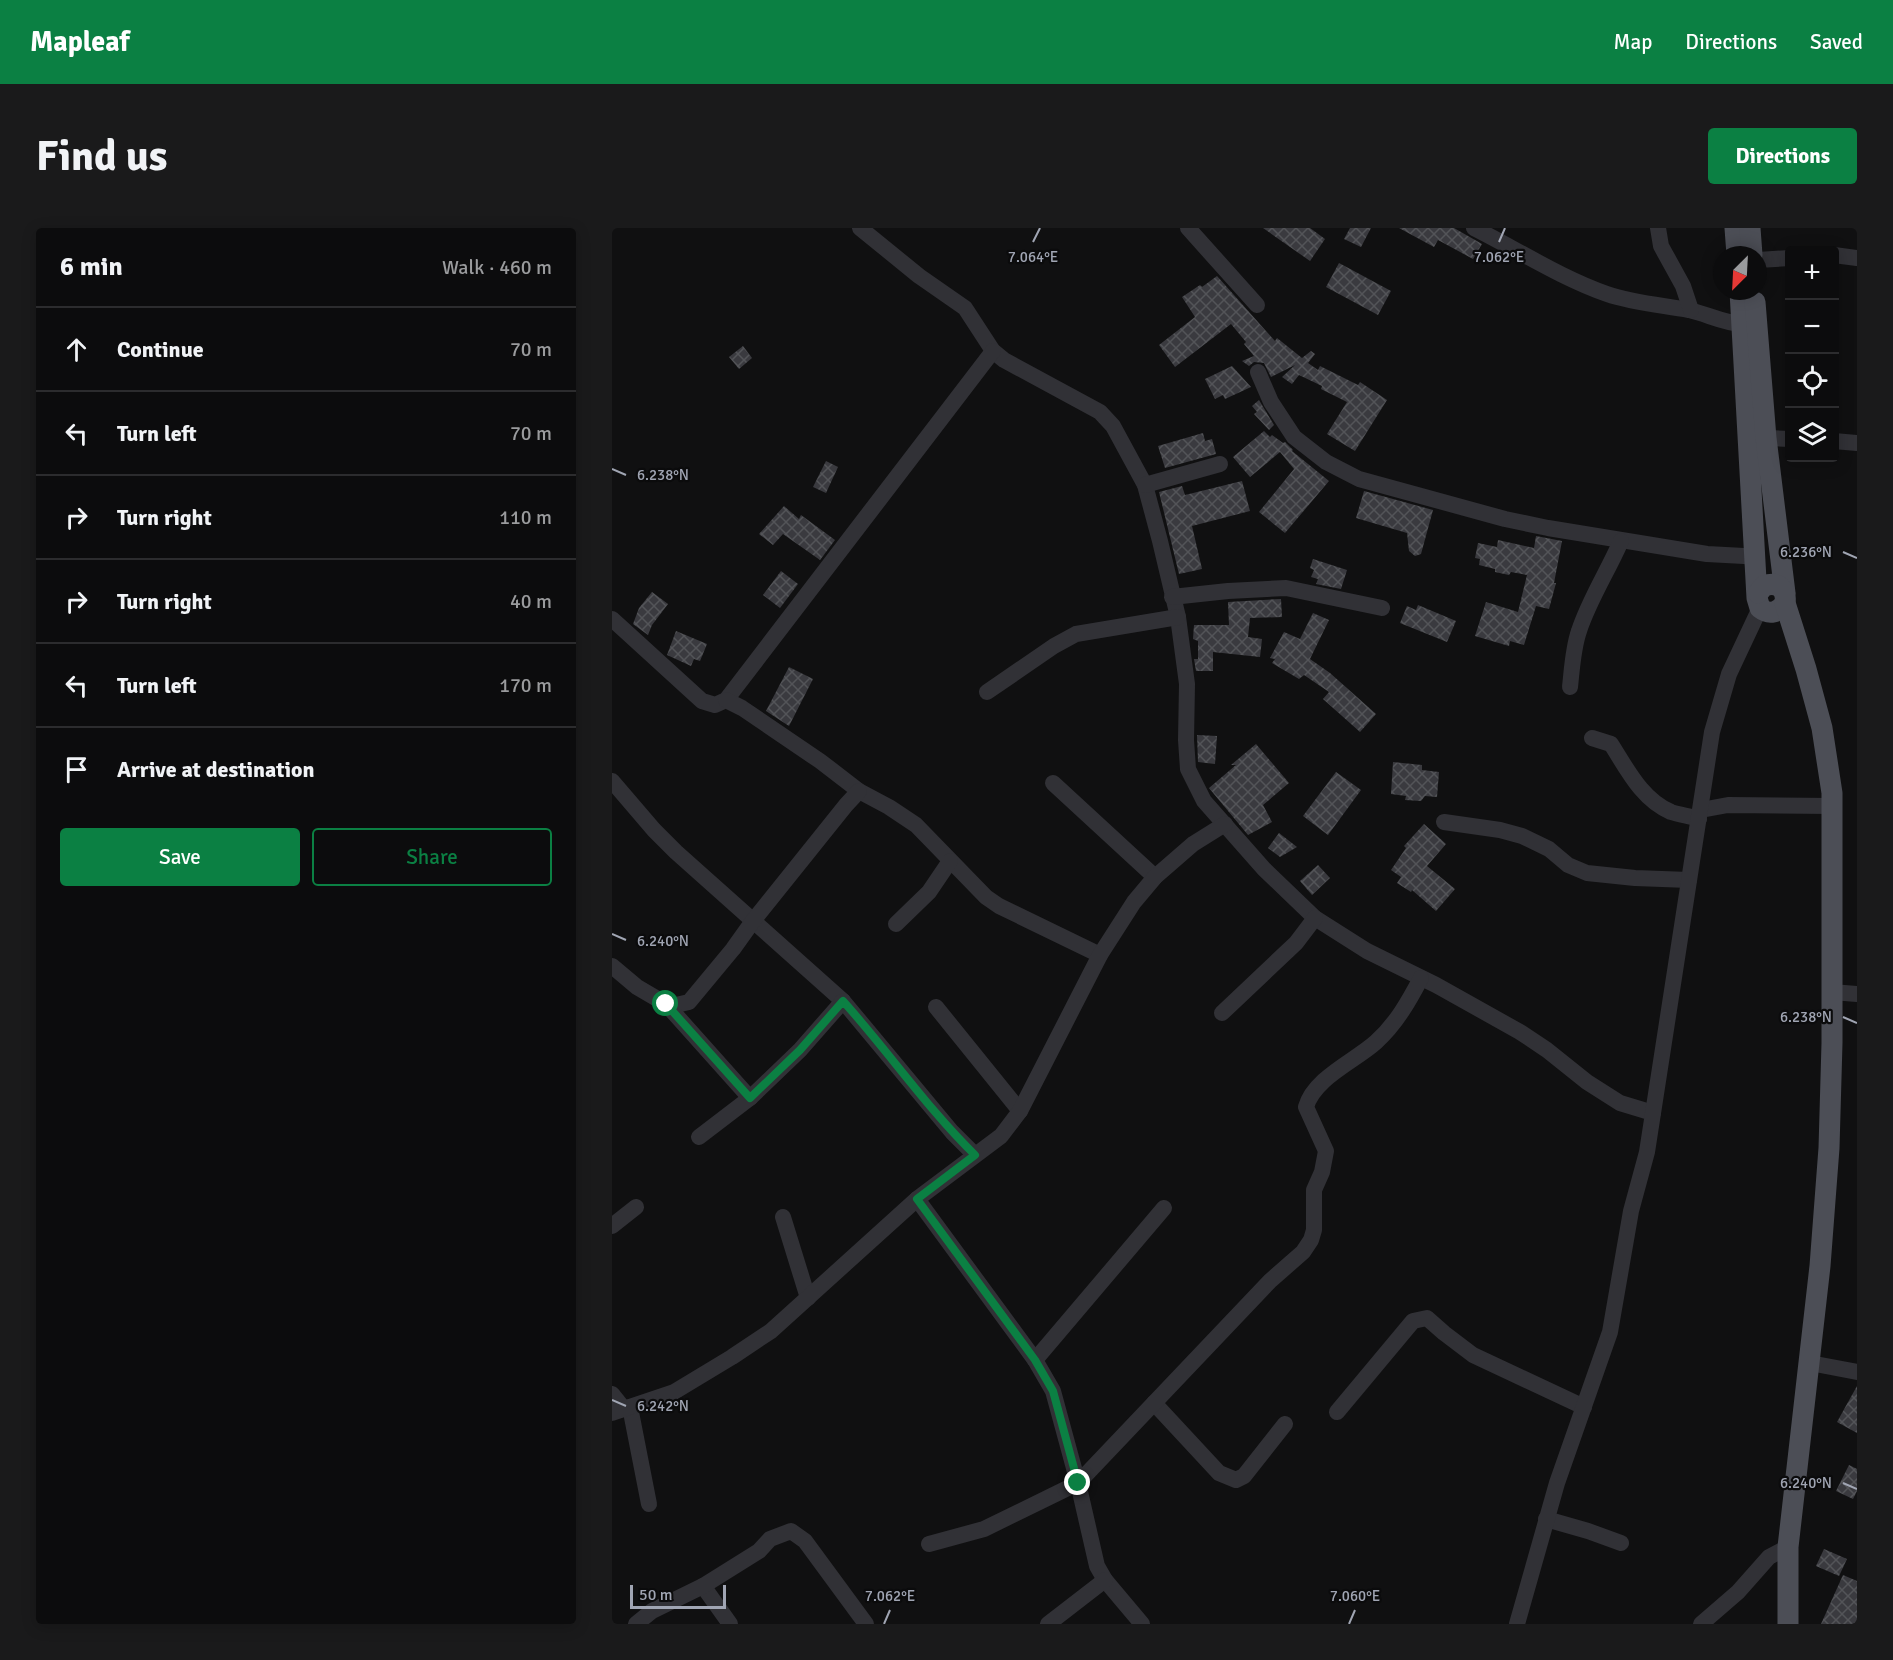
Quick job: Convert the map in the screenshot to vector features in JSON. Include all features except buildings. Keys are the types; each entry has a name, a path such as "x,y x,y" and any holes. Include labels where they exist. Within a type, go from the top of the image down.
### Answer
{"main road":[{"path":"1735,228 1736,246"},
{"path":"1750,228 1751,246"},
{"path":"1741,300 1754,558 1759,600 1764,611 1774,612 1779,611 1785,598"},
{"path":"1755,300 1766,438 1785,598 1822,728 1832,793 1829,1148 1820,1266 1788,1547 1788,1624"}],"street":[{"path":"860,228 919,276 965,308 993,351 1004,360 1100,412 1113,426 1145,485 1178,617 1187,684 1185,740 1188,769 1204,801 1264,869 1315,918 1367,951 1520,1032 1587,1082 1620,1103 1653,1113"},
{"path":"1188,228 1257,305"},
{"path":"1474,228 1574,280 1608,294 1643,303 1691,310 1731,324 1742,324"},
{"path":"1658,228 1661,246 1683,286 1691,310"},
{"path":"1839,256 1857,258"},
{"path":"1767,259 1785,258"},
{"path":"612,619 702,701 715,705 726,700 993,351"},
{"path":"1258,372 1271,402 1294,437 1326,462 1359,479 1505,519 1621,541 1707,554 1744,555 1754,558"},
{"path":"1766,438 1785,439"},
{"path":"1839,441 1857,443"},
{"path":"1145,485 1220,464"},
{"path":"1570,687 1578,633 1621,541"},
{"path":"1173,597 1286,588 1382,608"},
{"path":"1517,1624 1546,1519 1610,1332 1630,1212 1647,1152 1712,732 1729,674 1759,600"},
{"path":"987,692 1054,646 1076,634 1178,617"},
{"path":"726,700 801,747 859,791 916,825 986,897 999,906 1100,955"},
{"path":"1592,738 1611,744 1649,798 1670,811 1700,814 1728,805 1832,806"},
{"path":"612,781 654,830 843,1001 952,1132 975,1155"},
{"path":"1053,783 1155,877"},
{"path":"666,1004 676,1005 689,1002 859,791"},
{"path":"1444,822 1522,836 1549,849 1568,865 1587,873 1689,880"},
{"path":"622,1410 674,1392 771,1331 917,1199 1001,1136 1020,1111 1100,955 1134,902 1155,877 1193,844 1225,824"},
{"path":"896,924 929,892 950,861"},
{"path":"1222,1013 1296,944 1315,918"},
{"path":"612,966 637,987 666,1004 750,1098"},
{"path":"929,1544 984,1529 1078,1483 1270,1281 1303,1252 1314,1230 1314,1190 1322,1172 1326,1152 1306,1107 1308,1100 1321,1083 1377,1042 1402,1012 1421,978"},
{"path":"1832,992 1857,994"},
{"path":"699,1137 750,1098 800,1050 843,1001"},
{"path":"936,1006 1020,1111"},
{"path":"917,1199 1035,1360 1053,1391 1078,1483 1097,1566 1105,1580 1142,1624"},
{"path":"612,1226 636,1207"},
{"path":"1035,1360 1164,1208"},
{"path":"783,1217 808,1298"},
{"path":"1337,1412 1413,1321 1427,1318 1443,1334 1473,1355 1584,1407"},
{"path":"1810,1363 1857,1372"},
{"path":"612,1394 622,1410 649,1504"},
{"path":"1154,1403 1219,1473 1236,1480 1244,1476 1285,1424"},
{"path":"1546,1519 1621,1543"},
{"path":"636,1624 652,1611 704,1586 759,1551 770,1539 791,1531 805,1541 866,1624"},
{"path":"1701,1624 1738,1592 1769,1557 1788,1547"},
{"path":"1048,1624 1105,1580"},
{"path":"704,1586 730,1624"}],"route":[{"path":"666,1004 750,1098 800,1050 843,1001 861,1021 952,1132 975,1155 917,1199 1035,1360 1053,1391 1078,1483"}]}
